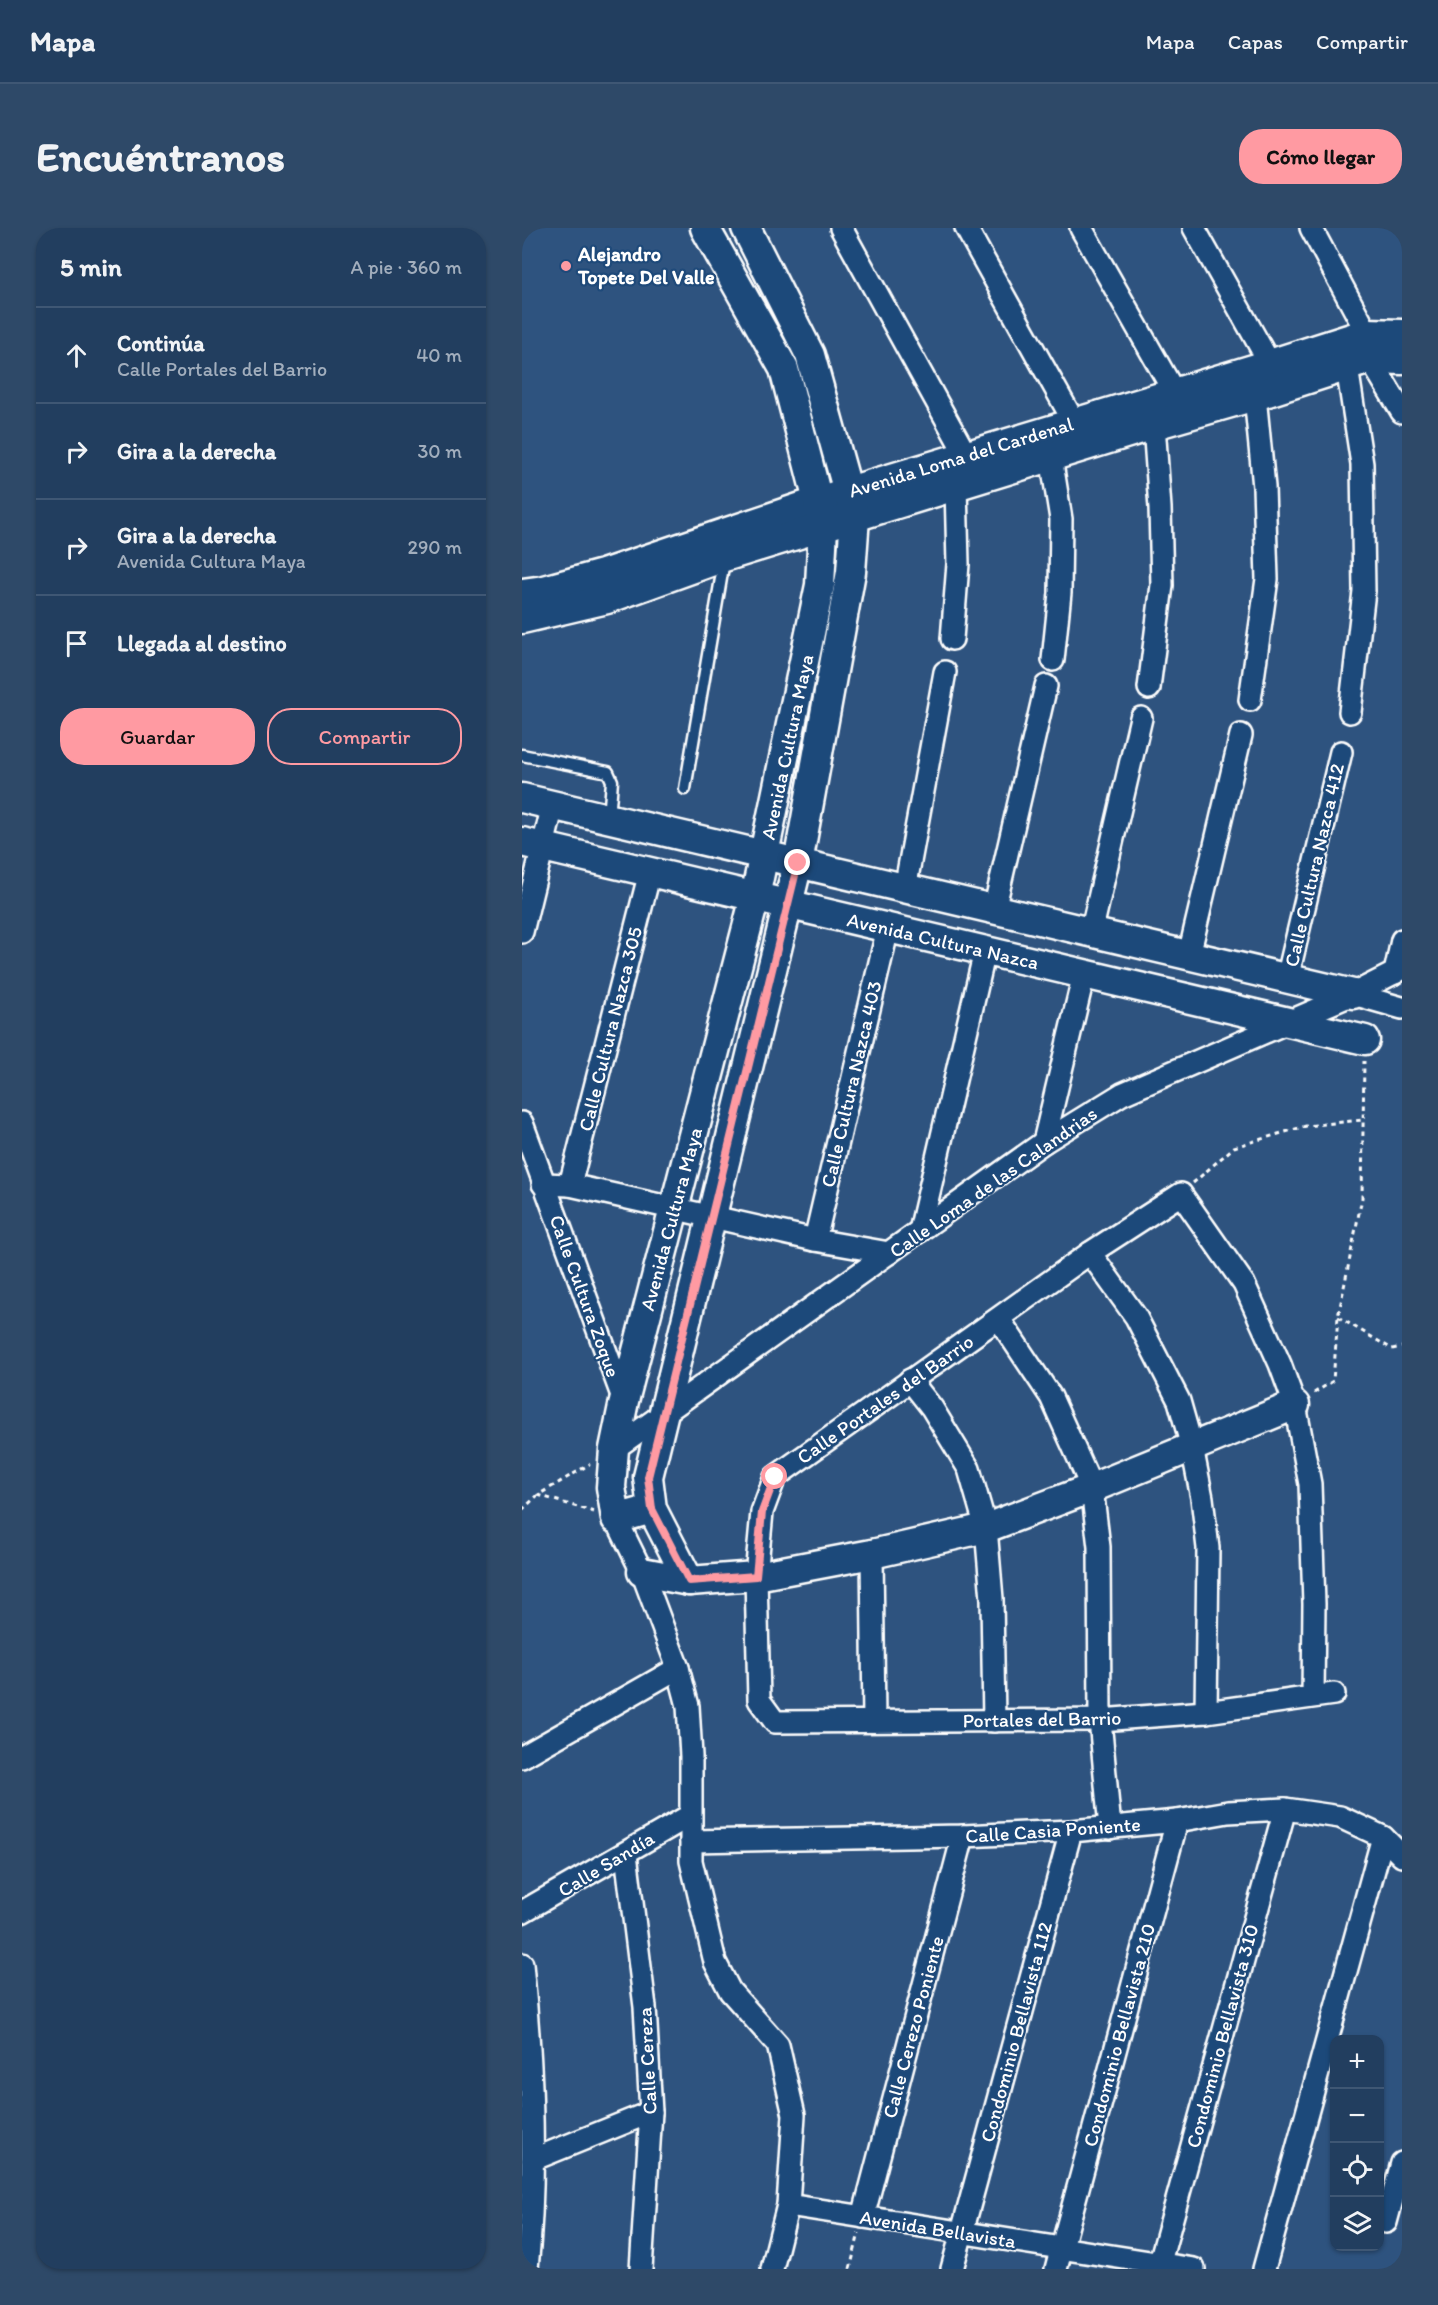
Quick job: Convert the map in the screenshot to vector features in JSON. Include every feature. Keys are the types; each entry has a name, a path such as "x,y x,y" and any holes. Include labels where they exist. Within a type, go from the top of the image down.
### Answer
{"street":[{"name":"Avenida Cultura Maya","path":"705,228 784,369 820,514 820,585 765,855 624,1401 611,1487 616,1519 642,1572 678,1668 688,1706 691,1756 689,1816 691,1861 714,1962 730,1991 778,2045 795,2115 788,2205 772,2269"},
{"name":"Avenida Cultura Maya","path":"689,1581 652,1509 648,1477 789,905 851,572 852,504 810,355 746,228"},
{"path":"841,228 966,455"},
{"path":"966,228 1074,422"},
{"path":"1081,228 1174,392"},
{"path":"1194,228 1270,364"},
{"path":"1311,228 1361,353 1402,412"},
{"name":"Avenida Loma del Cardenal","path":"852,504 956,486 1256,396 1402,334"},
{"name":"Avenida Loma del Cardenal","path":"605,587 852,504 966,455 1270,364 1361,353 1402,360"},
{"path":"1350,712 1364,591 1361,353"},
{"path":"1250,700 1268,579 1264,487 1256,396"},
{"path":"1149,688 1162,585 1160,508 1154,425"},
{"path":"1051,457 1061,519 1060,593 1053,660"},
{"path":"952,639 958,564 956,486"},
{"name":"Avenida Loma del Cardenal","path":"534,604 724,557 820,514"},
{"path":"905,889 945,672"},
{"path":"994,910 1046,686"},
{"path":"1091,933 1141,718"},
{"path":"1189,956 1242,735"},
{"name":"Calle Cultura Nazca 412","path":"1287,979 1341,752"},
{"path":"522,798 1353,994 1402,1008"},
{"path":"522,933 532,844 553,805"},
{"name":"Avenida Cultura Nazca","path":"532,844 1365,1040"},
{"name":"Calle Cultura Nazca 305","path":"570,1185 650,872"},
{"name":"Calle Cultura Nazca 403","path":"815,1240 888,928"},
{"path":"1398,971 1402,940"},
{"path":"920,1231 985,951"},
{"name":"Calle Loma de las Calandrias","path":"615,1449 1044,1142 1122,1094 1353,994 1398,971"},
{"path":"1044,1142 1084,974"},
{"name":"Calle Cultura Zoque","path":"522,1123 624,1401"},
{"path":"543,1184 570,1185 815,1240 889,1253"},
{"path":"1181,1194 1244,1284 1280,1364 1295,1405 1310,1484 1314,1604 1313,1696"},
{"name":"Calle Portales del Barrio","path":"759,1700 756,1576 762,1512 775,1477 1090,1252 1181,1194"},
{"path":"1090,1252 1137,1317 1179,1401 1192,1447 1202,1498 1208,1548 1206,1712"},
{"path":"999,1319 1051,1397 1092,1488 1099,1547 1100,1720 1110,1828"},
{"path":"910,1380 932,1408 969,1470 986,1528 992,1599 994,1721"},
{"path":"642,1572 689,1581 756,1576 872,1554 986,1528 1092,1488 1295,1405"},
{"path":"616,1519 652,1509"},
{"path":"872,1554 874,1720"},
{"path":"522,1757 678,1668"},
{"name":"Portales del Barrio","path":"759,1700 775,1722 1100,1720 1206,1712 1334,1694"},
{"name":"Calle Casia Poniente","path":"691,1841 963,1836 1071,1831 1177,1821 1228,1812 1286,1809 1340,1817 1383,1837 1402,1856"},
{"name":"Condominio Bellavista 310","path":"1159,2266 1286,1809"},
{"name":"Calle Sandía","path":"522,1912 689,1816"},
{"name":"Condominio Bellavista 210","path":"1056,2269 1177,1821"},
{"name":"Condominio Bellavista 112","path":"952,2269 1071,1831"},
{"name":"Calle Cerezo Poniente","path":"864,2217 963,1836"},
{"path":"1264,2269 1383,1837"},
{"name":"Calle Cereza","path":"626,1854 645,2007 651,2112 641,2269"},
{"path":"522,1964 526,2000 532,2160 527,2192 527,2269"},
{"path":"532,2160 651,2112"},
{"path":"1386,2222 1402,2163"},
{"name":"Avenida Bellavista","path":"788,2205 1062,2248 1159,2266 1194,2269"}],"lane":[{"path":"686,789 724,557"},
{"path":"522,755 608,772 612,781 609,819"}],"path":[{"path":"1295,1405 1333,1381 1338,1317 1362,1198 1365,1040"},
{"path":"1181,1194 1234,1147 1306,1126 1362,1120"},
{"path":"1338,1317 1392,1349 1402,1347"},
{"path":"522,1510 538,1495 615,1449"},
{"path":"538,1495 616,1519"},
{"path":"850,2269 864,2217"}],"place":[{"name":"Alejandro Topete Del Valle","path":"566,266"}],"route":[{"path":"775,1477 762,1512 756,1576 689,1581 652,1509 648,1477 798,863"}]}
